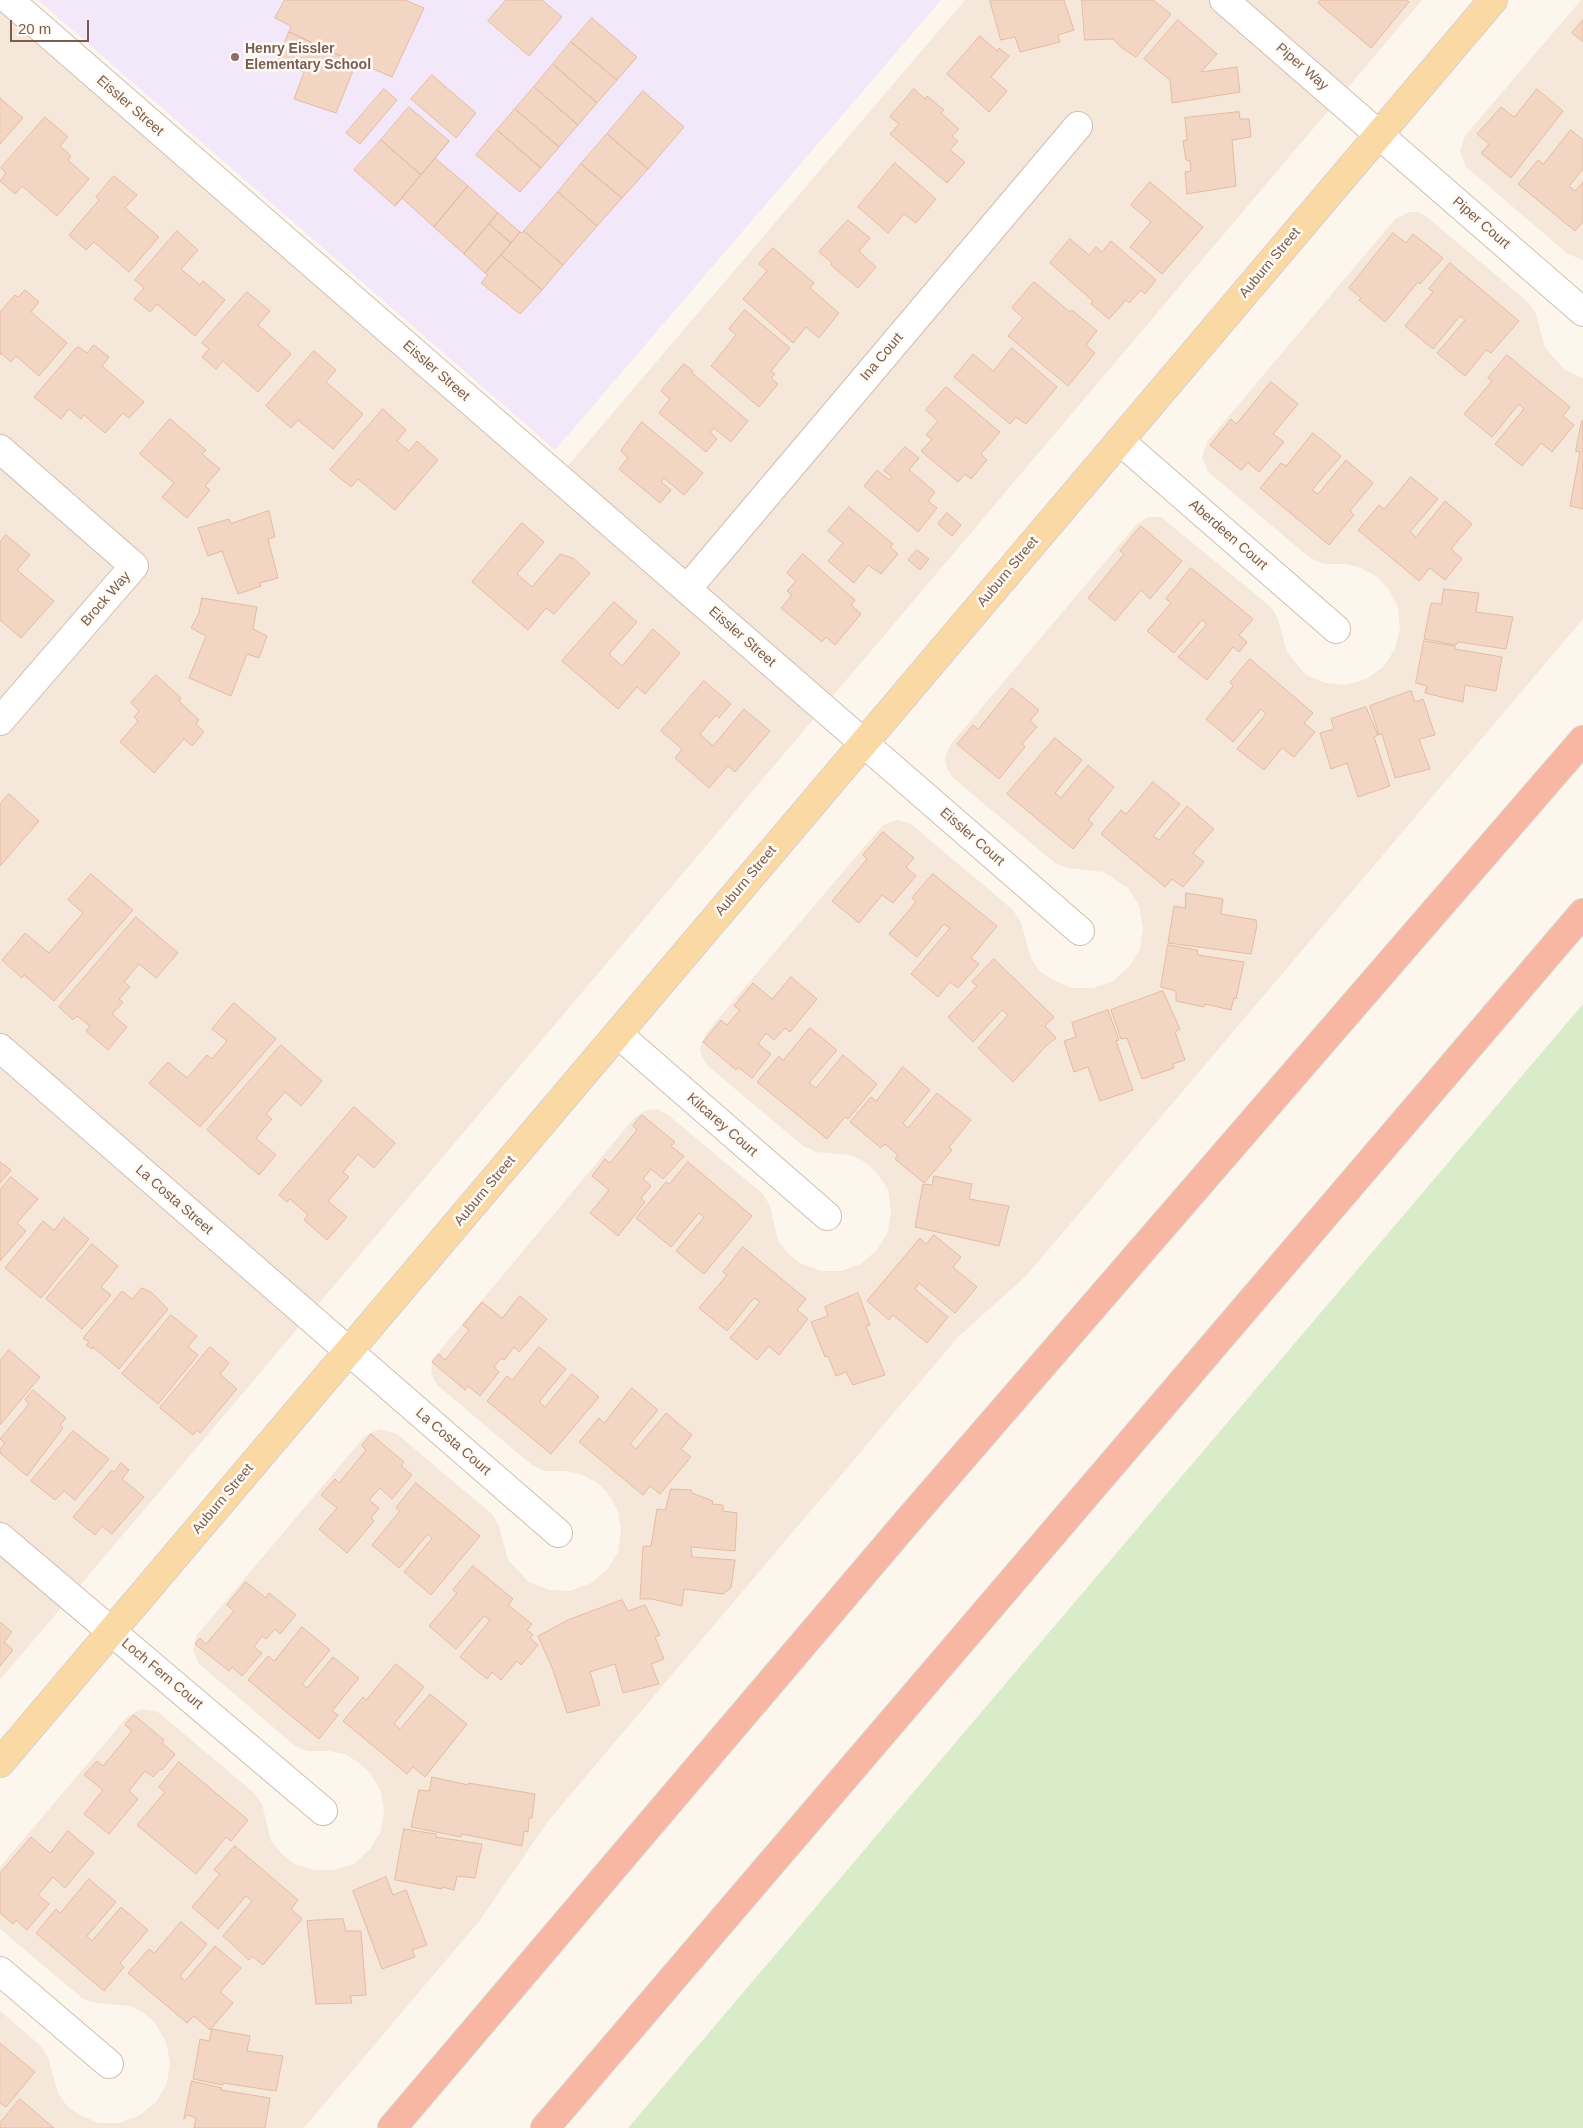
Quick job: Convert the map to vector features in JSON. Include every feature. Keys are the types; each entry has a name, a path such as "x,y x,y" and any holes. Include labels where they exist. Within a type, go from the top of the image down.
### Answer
{"highway":[{"path":"1530,801 1583,734"},
{"path":"392,2128 900,1530 1583,740"},
{"path":"545,2128 1583,913"}],"main road":[{"name":"Auburn Street","path":"0,1763 1493,0"}],"street":[{"name":"Eissler Street","path":"9,0 864,743"},
{"name":"Piper Way","path":"1224,0 1379,135"},
{"name":"Ina Court","path":"686,589 1078,126"},
{"name":"Piper Court","path":"1379,135 1583,312"},
{"name":"Aberdeen Court","path":"1120,441 1336,629"},
{"name":"Brock Way","path":"0,449 134,566 0,721"},
{"name":"Eissler Court","path":"864,743 1080,931"},
{"name":"Kilcarey Court","path":"618,1034 827,1216"},
{"name":"La Costa Street","path":"0,1048 349,1352"},
{"name":"La Costa Court","path":"349,1352 558,1533"},
{"name":"Loch Fern Court","path":"0,1537 323,1811"},
{"path":"0,1972 109,2064"}],"shaded area":[{"path":"0,0 565,469 965,0 1422,0 0,1680"},
{"path":"38,0 941,0 555,450"},
{"path":"1581,0 1583,0 1583,260 1568,254 1466,167 1460,152 1465,136"},
{"path":"1409,212 1418,212 1427,217 1529,303 1536,314 1545,348 1565,370 1583,378 1583,619 1026,1276 958,1337 549,1820 480,1920 304,2128 0,2128 0,2011 40,2045 48,2057 58,2093 67,2106 80,2115 99,2123 120,2123 140,2115 156,2102 167,2083 170,2062 166,2042 155,2023 144,2013 130,2006 95,2003 82,1998 0,1929 0,1867 128,1716 142,1709 158,1712 253,1792 262,1804 271,1841 294,1864 314,1870 334,1870 354,1864 370,1849 381,1831 384,1811 381,1792 371,1774 358,1762 344,1754 329,1751 307,1751 294,1745 199,1664 193,1650 196,1636 365,1436 379,1429 397,1434 492,1514 499,1526 508,1560 529,1582 549,1590 570,1591 591,1583 607,1570 618,1552 621,1531 618,1511 607,1492 596,1482 582,1475 566,1471 545,1471 532,1465 437,1385 431,1373 432,1360 635,1117 647,1110 657,1109 667,1114 763,1194 770,1206 778,1241 800,1263 821,1271 841,1271 861,1264 877,1250 888,1232 891,1211 888,1190 877,1173 865,1162 851,1155 816,1152 803,1146 708,1066 702,1057 700,1048 706,1033 883,825 897,820 911,824 1013,910 1021,922 1031,958 1040,971 1053,980 1072,988 1093,988 1113,981 1129,967 1140,949 1143,928 1139,906 1128,888 1103,872 1067,868 1055,863 952,777 947,768 945,757 951,744 1137,524 1148,517 1161,517 1272,608 1278,619 1287,652 1306,675 1326,683 1346,685 1366,679 1383,667 1395,649 1400,628 1398,607 1388,588 1376,576 1361,568 1346,564 1324,564 1310,558 1208,472 1202,457 1207,442 1395,219"}],"green space":[{"path":"1583,1004 1583,2128 628,2128"}],"building":[{"path":"285,0 405,0 424,8 392,77 356,63 289,32 291,26 275,18"},
{"path":"506,0 542,0 562,17 529,56 488,21"},
{"path":"990,0 1064,0 1074,30 1058,35 1060,42 1020,52 1015,37 1001,40"},
{"path":"1082,0 1153,0 1171,14 1136,57 1122,48 1113,39 1085,40"},
{"path":"1320,0 1406,0 1409,2 1371,48 1318,3"},
{"path":"592,18 637,57 617,80 571,42"},
{"path":"1178,20 1217,54 1201,72 1237,67 1240,92 1172,103 1170,80 1144,59"},
{"path":"1583,20 1583,42 1572,33"},
{"path":"289,32 356,63 336,113 294,99 304,72 277,63"},
{"path":"980,36 997,51 999,48 1009,56 991,77 1007,91 989,112 947,74"},
{"path":"571,42 617,80 597,103 553,64"},
{"path":"553,64 597,103 578,125 534,87"},
{"path":"432,75 476,113 456,138 411,99"},
{"path":"534,87 578,125 559,147 515,109"},
{"path":"384,89 397,100 360,144 346,133"},
{"path":"914,89 925,99 927,96 944,110 941,113 959,129 952,136 958,141 950,150 965,162 947,183 890,134 899,124 890,117"},
{"path":"1537,89 1563,111 1511,178 1481,153 1489,144 1477,134 1501,107 1514,117"},
{"path":"643,91 684,127 648,169 607,134"},
{"path":"0,98 23,118 0,144"},
{"path":"409,107 449,141 421,175 381,140"},
{"path":"515,109 559,147 541,168 497,130"},
{"path":"1239,112 1240,119 1249,119 1251,137 1232,140 1236,186 1187,194 1185,172 1191,171 1190,161 1186,160 1183,141 1187,140 1185,118"},
{"path":"45,117 68,137 60,146 71,156 68,160 89,179 57,216 22,186 15,194 0,181 6,173 1,168"},
{"path":"497,130 541,168 520,192 476,155"},
{"path":"1571,130 1583,140 1583,169 1569,186 1575,191 1583,182 1583,222 1575,231 1518,184 1538,160 1543,164"},
{"path":"607,134 648,169 622,198 581,164"},
{"path":"381,140 421,175 395,206 354,170"},
{"path":"449,141 435,158 468,186 434,227 402,198 395,206"},
{"path":"895,163 936,199 916,223 904,214 888,233 858,207"},
{"path":"581,164 622,198 597,226 558,192"},
{"path":"114,176 137,195 125,208 159,237 129,272 94,242 86,250 69,235 99,200 96,197"},
{"path":"1150,182 1203,227 1162,274 1130,247 1151,222 1131,205"},
{"path":"468,186 498,213 464,254 434,227"},
{"path":"558,192 597,226 563,265 524,231"},
{"path":"498,213 520,232 511,243 489,224"},
{"path":"848,220 870,238 859,251 876,267 858,288 819,252"},
{"path":"489,224 511,243 485,273 464,254"},
{"path":"177,231 198,250 181,269 200,285 203,281 225,300 195,336 157,304 150,312 134,299 144,288 135,280"},
{"path":"524,231 563,265 542,290 501,255 520,232"},
{"path":"1393,233 1406,243 1413,234 1443,258 1420,284 1418,282 1385,322 1359,300 1361,298 1349,288"},
{"path":"1070,239 1089,255 1096,247 1102,252 1111,241 1156,280 1145,294 1141,290 1129,303 1126,300 1109,319 1091,304 1093,301 1050,263"},
{"path":"773,248 814,283 810,288 839,313 819,338 806,327 793,343 743,299 767,271 759,264"},
{"path":"501,255 542,290 520,314 481,283 488,275 485,273"},
{"path":"1450,263 1519,321 1491,353 1486,350 1465,376 1437,353 1465,320 1460,316 1433,349 1405,326 1433,292 1429,289"},
{"path":"1034,282 1070,312 1072,310 1097,331 1086,345 1095,353 1068,386 1008,336 1023,318 1012,308"},
{"path":"25,290 39,302 31,312 67,343 39,376 16,356 11,362 1,353 0,355 0,312 15,295 18,297"},
{"path":"247,292 270,311 258,325 291,354 258,392 223,361 216,369 202,357 209,349 202,343"},
{"path":"745,310 790,348 771,371 775,374 771,378 778,384 759,407 711,366 736,335 729,329"},
{"path":"94,345 109,357 102,366 144,402 129,418 123,413 105,433 84,415 81,419 69,409 61,419 34,397 76,348 79,347 87,353"},
{"path":"1012,348 1057,387 1026,424 1016,417 1010,424 954,377 973,354 993,371"},
{"path":"314,351 336,370 326,382 363,414 333,449 298,420 291,428 266,406"},
{"path":"1507,355 1570,407 1563,416 1574,425 1552,452 1541,443 1522,466 1495,444 1524,409 1519,404 1492,437 1464,414 1492,381 1488,378"},
{"path":"684,364 748,421 731,442 714,428 710,432 717,439 706,452 659,413 670,399 661,391"},
{"path":"1271,382 1298,404 1273,434 1284,442 1259,472 1248,463 1241,470 1210,445 1231,419 1236,424"},
{"path":"946,387 1000,432 981,454 987,460 971,479 965,474 958,482 921,451 932,439 926,435 938,421 926,410"},
{"path":"383,409 406,430 397,441 409,451 417,441 438,460 395,510 358,479 351,487 330,470"},
{"path":"170,419 206,450 202,454 220,469 205,486 210,490 187,518 162,497 174,483 140,454"},
{"path":"1582,421 1583,509 1570,506 1580,452 1576,451"},
{"path":"642,422 703,473 684,495 664,478 661,482 671,490 660,503 619,469 628,458 621,451"},
{"path":"1313,433 1341,456 1312,490 1318,494 1346,460 1373,483 1350,511 1354,515 1329,545 1260,488 1281,463 1286,466"},
{"path":"905,447 919,458 909,470 935,492 928,501 937,508 918,532 864,486 877,470 889,480 892,477 884,471"},
{"path":"1411,477 1438,499 1410,532 1416,537 1445,501 1472,524 1451,549 1462,559 1445,580 1430,568 1419,581 1358,530 1379,505 1384,509"},
{"path":"849,507 893,544 890,547 898,554 881,574 868,565 854,583 828,561 843,543 828,531"},
{"path":"269,511 275,537 268,539 278,578 260,583 261,586 238,594 222,551 208,556 198,528 229,519 231,523"},
{"path":"947,513 961,525 952,536 938,524"},
{"path":"522,523 544,542 517,574 532,587 560,554 573,558 590,573 554,614 546,608 528,630 472,582"},
{"path":"1141,526 1182,561 1150,599 1141,590 1115,621 1088,598 1124,554 1120,551"},
{"path":"6,535 30,555 17,570 54,601 21,638 0,620 0,542"},
{"path":"917,550 929,559 920,570 908,560"},
{"path":"803,554 855,600 851,605 861,614 835,645 826,637 822,642 781,608 792,595 787,591 796,581 787,573"},
{"path":"1191,568 1253,619 1239,635 1247,642 1239,652 1233,647 1207,680 1178,657 1207,624 1202,620 1174,653 1147,631 1171,603 1166,599"},
{"path":"1444,589 1479,593 1476,612 1513,617 1506,649 1458,642 1456,645 1424,639 1431,603 1441,604"},
{"path":"202,598 257,607 253,629 267,636 259,658 247,654 231,696 189,678 206,636 191,628 199,613"},
{"path":"614,602 637,622 609,654 622,666 653,629 680,653 645,694 637,687 618,709 562,661"},
{"path":"1424,641 1455,646 1455,649 1502,657 1496,691 1465,685 1463,702 1425,693 1427,686 1416,683"},
{"path":"1250,659 1313,713 1304,723 1315,732 1294,757 1282,748 1264,770 1237,749 1266,714 1261,709 1233,742 1206,719 1233,686 1230,683"},
{"path":"156,675 181,698 179,701 199,720 196,724 204,732 192,746 184,739 154,773 120,742 138,721 134,717 139,711 131,703"},
{"path":"704,681 731,704 719,718 716,715 700,734 713,746 744,709 770,731 735,772 728,766 709,788 675,758 682,749 661,731"},
{"path":"1012,688 1039,710 1030,721 1037,727 1022,744 1025,747 999,779 957,744 973,725 978,729"},
{"path":"1411,691 1415,702 1423,699 1435,735 1419,739 1430,769 1395,778 1382,734 1379,735 1370,706"},
{"path":"1366,707 1378,735 1374,737 1390,786 1358,797 1347,763 1331,769 1320,733 1334,729 1331,719"},
{"path":"1055,738 1082,760 1055,793 1061,798 1088,765 1114,787 1088,820 1093,824 1073,849 1007,794"},
{"path":"1153,782 1180,804 1153,836 1159,840 1187,806 1214,829 1193,853 1204,862 1183,887 1172,879 1165,887 1101,834 1121,810 1126,814"},
{"path":"9,794 39,821 0,866 0,804"},
{"path":"883,832 914,858 906,867 916,876 893,903 882,895 859,923 832,901 867,859 863,855"},
{"path":"91,874 133,910 54,1001 24,975 22,978 2,960 25,933 49,953 83,913 68,900"},
{"path":"933,874 997,926 971,958 979,964 958,988 950,982 938,997 911,974 950,928 944,924 917,957 889,934 916,902 912,898"},
{"path":"1186,893 1223,899 1221,914 1256,920 1257,925 1251,954 1168,943 1174,906 1185,908"},
{"path":"136,917 178,953 156,978 139,964 124,982 130,987 119,999 123,1002 112,1014 127,1027 108,1050 86,1031 90,1026 77,1016 73,1020 59,1007"},
{"path":"1168,945 1197,950 1198,955 1244,962 1236,999 1234,998 1231,1010 1205,1004 1204,1007 1176,1001 1176,991 1161,987"},
{"path":"994,959 1054,1017 1045,1026 1056,1038 1046,1046 1013,1082 978,1048 1008,1015 1002,1010 973,1042 948,1017 977,986 972,982"},
{"path":"791,977 817,999 790,1032 785,1028 774,1040 766,1033 758,1044 771,1054 752,1078 738,1067 736,1070 703,1042 721,1020 727,1025 740,1010 734,1006 753,983 772,999"},
{"path":"1163,991 1180,1029 1175,1032 1185,1060 1173,1064 1174,1068 1142,1079 1127,1038 1121,1039 1111,1010"},
{"path":"234,1003 276,1039 200,1127 149,1083 168,1062 187,1078 207,1055 212,1059 227,1041 212,1029"},
{"path":"1108,1010 1119,1040 1116,1041 1133,1090 1100,1101 1088,1067 1074,1072 1064,1041 1076,1037 1072,1023"},
{"path":"810,1028 837,1050 809,1083 816,1088 843,1055 877,1084 848,1119 845,1117 827,1139 757,1082 779,1056 783,1060"},
{"path":"281,1045 322,1081 301,1106 285,1092 266,1114 272,1119 256,1138 276,1155 259,1175 207,1130"},
{"path":"903,1067 930,1090 903,1123 908,1128 937,1093 971,1120 949,1147 952,1150 924,1183 895,1159 898,1155 885,1144 881,1148 850,1122 871,1097 876,1101"},
{"path":"354,1107 395,1143 374,1168 358,1154 343,1172 349,1177 328,1201 347,1217 327,1240 304,1220 308,1215 290,1199 287,1202 279,1195"},
{"path":"642,1115 675,1142 671,1146 684,1156 663,1179 651,1169 643,1179 651,1186 641,1198 645,1202 618,1236 590,1213 609,1190 592,1176 605,1159 610,1163 637,1130 633,1126"},
{"path":"0,1162 11,1170 0,1183"},
{"path":"688,1162 752,1216 704,1274 676,1251 704,1217 699,1213 671,1247 636,1218 666,1182 669,1184"},
{"path":"934,1176 972,1184 969,1199 1009,1206 999,1246 915,1227 923,1184 932,1185"},
{"path":"11,1177 38,1199 17,1223 26,1231 0,1261 0,1190"},
{"path":"64,1218 89,1239 41,1298 5,1268 43,1221 54,1230"},
{"path":"934,1235 961,1257 953,1267 977,1287 955,1313 919,1283 915,1289 948,1317 927,1343 893,1315 889,1320 867,1301 920,1238 926,1244"},
{"path":"92,1244 118,1266 101,1287 111,1295 82,1329 46,1299"},
{"path":"743,1247 806,1299 797,1310 808,1319 779,1355 769,1346 757,1360 730,1338 760,1302 754,1298 727,1331 699,1308 727,1275 723,1272"},
{"path":"142,1288 151,1292 168,1309 119,1369 93,1347 92,1349 86,1345 89,1342 83,1338 122,1291 132,1299"},
{"path":"858,1293 870,1325 866,1326 885,1375 853,1385 846,1372 836,1376 828,1356 825,1357 811,1322 828,1316 825,1307"},
{"path":"520,1296 547,1319 519,1352 514,1347 504,1360 501,1358 494,1367 499,1372 480,1396 468,1386 465,1390 432,1362 439,1354 445,1360 469,1330 463,1325 482,1302 502,1318"},
{"path":"171,1315 197,1336 188,1347 198,1355 158,1404 122,1374"},
{"path":"210,1347 229,1363 220,1374 237,1389 200,1433 197,1430 193,1435 160,1408"},
{"path":"539,1347 566,1369 539,1402 545,1407 572,1374 599,1397 551,1454 487,1401 507,1376 512,1380"},
{"path":"9,1350 40,1377 0,1425 0,1361"},
{"path":"632,1388 658,1410 630,1444 636,1449 666,1413 692,1435 681,1449 691,1457 660,1494 650,1486 643,1495 579,1442 599,1418 604,1423"},
{"path":"33,1390 66,1418 60,1425 63,1428 27,1476 0,1453 0,1449 5,1443 0,1439 29,1404 25,1400"},
{"path":"73,1431 109,1459 75,1500 64,1491 55,1500 31,1481"},
{"path":"371,1434 404,1462 401,1466 412,1475 392,1499 380,1488 369,1500 379,1508 371,1518 374,1521 347,1553 319,1529 337,1508 321,1495 335,1479 339,1483 366,1450 362,1446"},
{"path":"121,1463 129,1470 122,1479 144,1497 112,1534 102,1526 95,1535 73,1517 112,1470 114,1472"},
{"path":"416,1483 480,1536 431,1595 404,1572 432,1538 428,1534 399,1568 372,1545 400,1511 396,1508"},
{"path":"671,1489 691,1490 692,1493 713,1501 712,1504 723,1505 723,1511 737,1513 735,1551 691,1547 692,1557 735,1560 731,1588 723,1594 684,1589 682,1606 652,1599 640,1599 643,1546 651,1546 657,1509 665,1510"},
{"path":"473,1566 513,1599 508,1605 532,1624 527,1630 533,1635 530,1638 538,1645 521,1665 517,1661 501,1680 492,1672 487,1679 460,1657 490,1620 484,1616 456,1649 429,1626 457,1593 453,1590"},
{"path":"246,1582 266,1598 269,1593 296,1615 280,1634 275,1629 266,1639 262,1636 254,1647 262,1653 242,1676 232,1667 229,1671 195,1644 200,1638 206,1644 234,1611 227,1605"},
{"path":"622,1600 628,1611 645,1605 660,1635 655,1637 664,1659 651,1664 659,1684 623,1693 615,1664 590,1672 600,1705 567,1713 553,1670 538,1636 568,1620"},
{"path":"0,1622 12,1632 4,1642 13,1650 0,1666"},
{"path":"302,1627 330,1650 302,1684 307,1688 333,1657 359,1678 332,1711 338,1715 319,1739 248,1680 268,1656 274,1661"},
{"path":"396,1664 424,1687 394,1724 400,1729 430,1694 467,1724 425,1777 413,1767 407,1774 343,1721 363,1697 366,1700"},
{"path":"134,1715 164,1740 162,1743 175,1754 162,1770 160,1769 153,1777 145,1771 129,1791 138,1799 109,1834 84,1814 103,1790 84,1775 97,1761 103,1766 132,1731 125,1725"},
{"path":"179,1762 248,1820 231,1841 226,1837 196,1874 137,1825 165,1792 159,1787"},
{"path":"432,1777 468,1785 468,1783 535,1794 532,1818 529,1818 528,1832 524,1831 522,1846 462,1834 461,1837 411,1827 419,1790 429,1791"},
{"path":"404,1829 436,1834 436,1837 482,1844 475,1878 457,1876 454,1890 395,1880"},
{"path":"68,1831 94,1853 65,1888 53,1877 38,1895 49,1904 27,1930 16,1920 13,1924 0,1913 0,1873 31,1837 50,1853"},
{"path":"235,1846 298,1900 291,1909 302,1919 263,1965 252,1956 249,1960 223,1936 252,1901 246,1896 218,1929 192,1907 220,1874 214,1870"},
{"path":"386,1877 393,1895 406,1890 427,1945 412,1950 415,1957 382,1969 353,1891"},
{"path":"89,1879 116,1902 87,1936 92,1941 121,1907 148,1930 120,1963 124,1967 104,1991 36,1933 56,1909 60,1913"},
{"path":"343,1919 346,1931 361,1931 366,1995 350,1996 352,2003 316,2004 307,1921"},
{"path":"181,1922 207,1944 180,1976 185,1981 215,1946 241,1968 220,1992 233,2003 210,2030 194,2016 187,2023 128,1973 149,1949 154,1953"},
{"path":"212,2029 250,2036 247,2051 283,2056 276,2091 223,2083 223,2085 193,2079 200,2039 209,2041"},
{"path":"0,2043 35,2072 6,2107 0,2103"},
{"path":"192,2081 222,2088 221,2090 270,2098 265,2128 194,2128 196,2118 188,2115 184,2119"},
{"path":"20,2099 54,2128 0,2128 0,2123"}],"place":[{"name":"Henry Eissler Elementary School","path":"235,57"}]}
